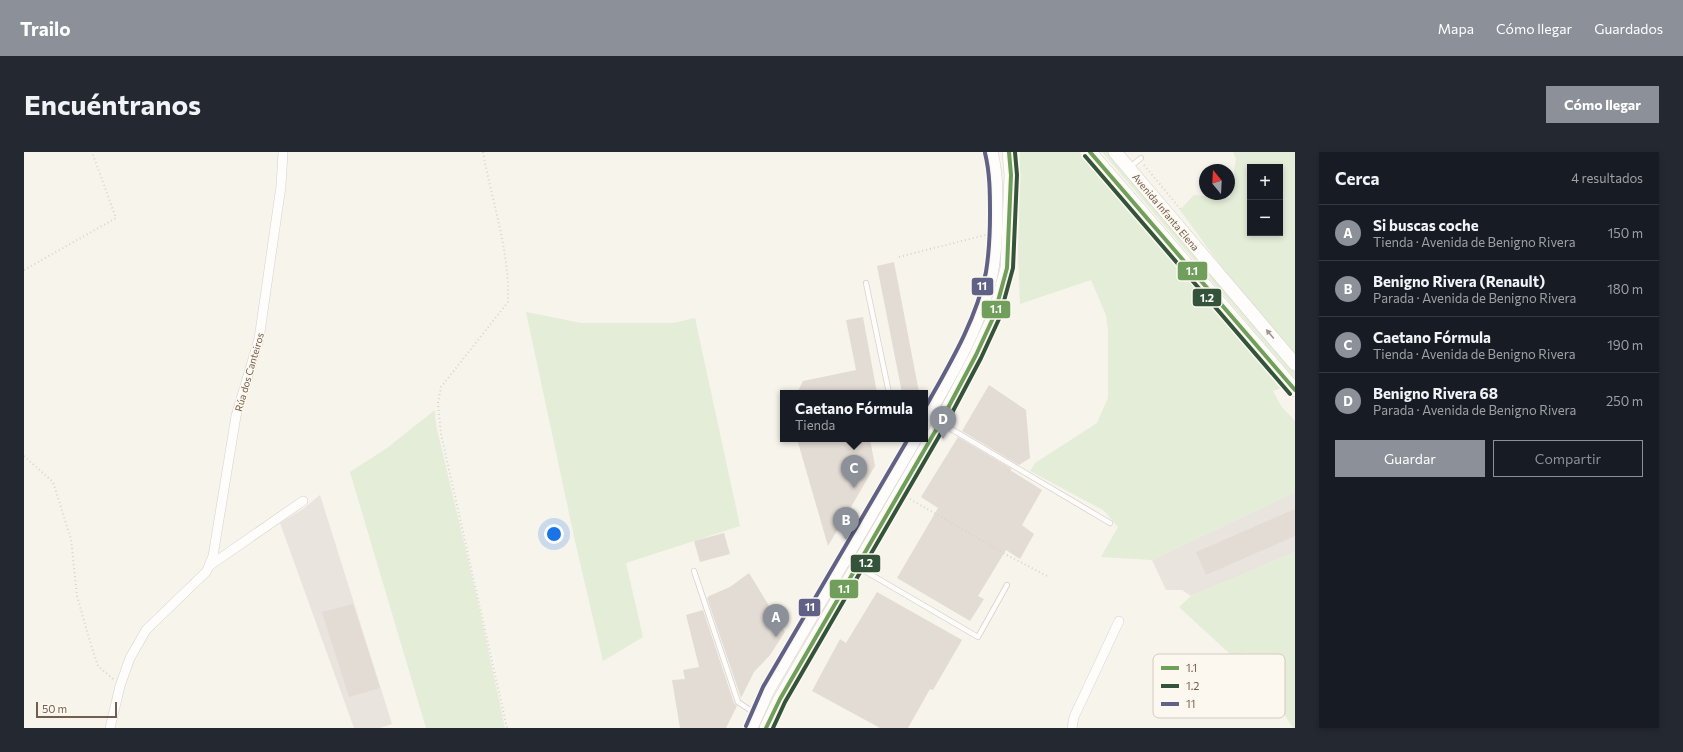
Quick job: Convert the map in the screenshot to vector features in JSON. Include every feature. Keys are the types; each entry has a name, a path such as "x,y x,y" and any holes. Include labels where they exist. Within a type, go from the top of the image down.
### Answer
{"main road":[{"path":"928,414 974,327 991,275 996,233 995,167 991,152"},
{"path":"766,728 780,699 940,422 976,355 994,316 1007,268 1011,175 1009,152"},
{"name":"Avenida Infanta Elena","path":"1090,152 1295,390"},
{"name":"Avenida Infanta Elena","path":"1115,152 1295,364"},
{"path":"751,728 768,690 910,442"}],"street":[{"name":"Rúa dos Canteiros","path":"209,566 236,416 259,339 281,186 282,152"},
{"path":"110,728 120,686 130,658 146,630 206,572 209,566 303,501"},
{"path":"1072,728 1074,717 1119,621"}],"lane":[{"path":"1129,168 1141,158"},
{"path":"866,283 888,390"},
{"path":"940,422 1110,524"},
{"path":"857,566 978,638 1007,585"},
{"path":"694,571 738,702 757,715"}],"path":[{"path":"24,270 116,218 92,152"},
{"path":"483,152 503,243 508,285 508,302 441,387 438,403 441,434 507,728"},
{"path":"899,258 996,233"},
{"path":"24,456 53,482 71,539 77,596 95,659 98,666 120,686"},
{"path":"899,493 1003,553 1047,576"}],"shaded area":[{"path":"1295,492 1295,552 1191,596 1182,590 1166,590 1152,560"},
{"path":"320,495 392,724 380,728 354,728 280,523 303,509"}],"green space":[{"path":"1020,152 1080,152 1281,388 1273,391 1281,406 1295,421 1295,492 1152,560 1101,557 1118,527 1103,510 1030,471 1035,463 1097,423 1108,398 1108,331 1106,315 1091,280 1020,304 1018,254"},
{"path":"1102,152 1108,152 1295,370 1295,379"},
{"path":"1233,152 1295,152 1295,356 1239,291 1180,210 1194,195 1199,195 1199,200 1235,200 1236,159"},
{"path":"526,312 581,323 673,323 695,318 740,526 626,563 643,637 603,661 575,541"},
{"path":"435,410 436,425 475,589 505,728 426,728 350,472 387,448"},
{"path":"1295,552 1295,728 1293,728 1285,716 1285,654 1230,654 1179,607 1191,596"}],"building":[{"path":"894,262 919,390 901,390 877,266"},
{"path":"863,317 876,390 798,390 803,381 856,370 846,320"},
{"path":"989,385 1026,410 1030,458 1019,465 962,431"},
{"path":"958,437 1012,469 1010,470 1042,490 1022,525 1034,534 1020,559 1006,550 978,596 984,599 970,621 897,578 938,508 921,497"},
{"path":"798,442 871,442 875,466 828,546"},
{"path":"1295,509 1295,536 1206,575 1196,552"},
{"path":"724,533 730,554 700,562 694,541"},
{"path":"749,573 785,632 770,655 754,672 741,698 707,598 730,587"},
{"path":"877,592 962,640 933,690 930,689 908,728 880,728 812,691 840,639 846,643"},
{"path":"353,604 380,688 349,697 322,612"},
{"path":"703,610 734,703 737,706 726,728 680,728 672,680 685,679 683,670 699,667 686,615"}],"transit line":[{"name":"1.1","path":"766,728 780,699 940,423 976,355 994,316 1007,268 1011,175 1009,152"},
{"name":"1.2","path":"773,728 785,702 945,426 981,358 999,319 1013,268 1017,175 1015,152"},
{"name":"1.1","path":"1090,152 1295,390"},
{"name":"11","path":"928,403 969,325 976,308 986,272 990,228 990,191 985,153"},
{"name":"1.2","path":"1085,156 1290,394"},
{"name":"11","path":"746,726 763,687 906,442"}],"place":[{"name":"Benigno Rivera 68","path":"943,439"},
{"name":"Caetano Fórmula","path":"854,488"},
{"name":"Benigno Rivera (Renault)","path":"846,540"},
{"name":"Si buscas coche","path":"776,637"}]}
